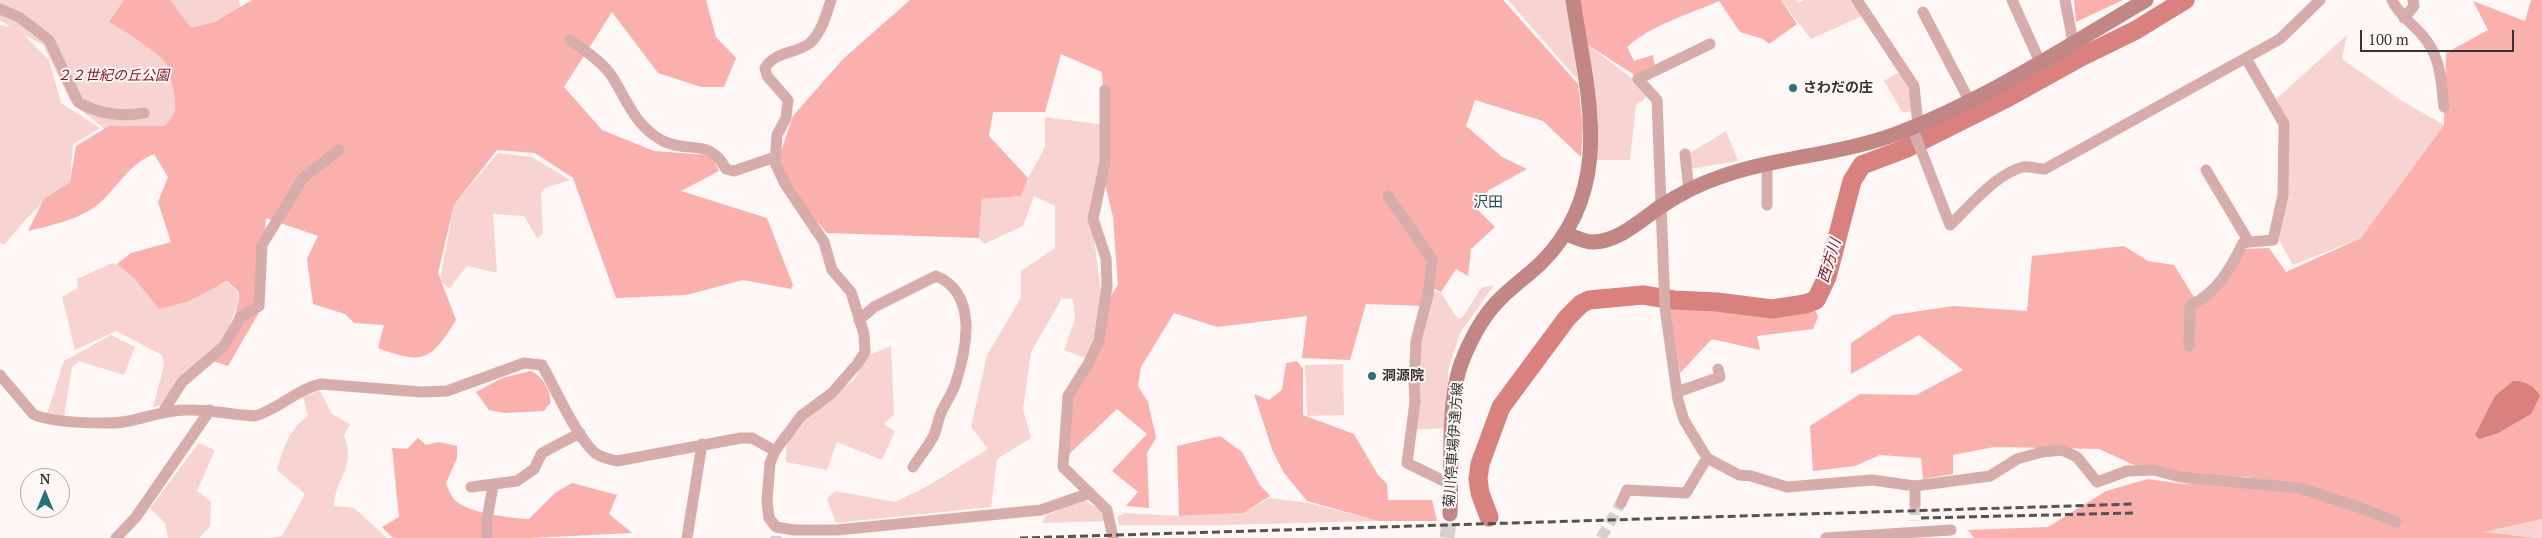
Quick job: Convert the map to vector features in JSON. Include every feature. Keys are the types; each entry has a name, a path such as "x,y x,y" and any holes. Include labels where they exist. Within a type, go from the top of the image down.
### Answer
{"street":[{"path":"831,0 824,20 809,44 777,56 765,68 767,76 788,100 786,118 777,135 775,163 785,184 824,242 832,270 851,292 864,334 865,352 832,393 801,416 775,451 770,463 767,502 769,518 776,532 838,530 1041,510 1090,493"},
{"name":"菊川停車場伊達方線","path":"1450,514 1455,394 1461,364 1475,334 1496,303 1540,263 1565,234 1584,198 1592,135 1573,0"},
{"path":"1857,0 1914,86 1915,126 1921,151 1950,225 1995,183 2014,171 2024,167 2046,169 2247,60 2280,39 2320,0"},
{"path":"2012,0 2040,62"},
{"path":"2065,0 2073,42"},
{"path":"1565,234 1592,243 1608,240 1623,233 1689,190 1721,176 1870,142 1915,126 2040,62 2146,0"},
{"path":"2392,0 2404,18 2423,37 2435,56 2440,70 2444,107"},
{"path":"2404,18 2414,6 2413,0"},
{"path":"3,6 49,40 78,102 87,108 126,117 144,113"},
{"path":"1923,12 1969,100"},
{"path":"570,40 602,66 613,78 633,113 650,132 664,142 708,150 719,156 726,169 734,171 775,157"},
{"path":"1710,44 1638,79 1657,100 1665,308 1677,392 1684,420 1708,458 1739,475 1751,476 1787,487 1872,480 1914,486 1990,476 2017,459 2042,452 2062,450 2077,457 2097,482 2127,471 2154,470 2180,477 2300,488 2364,509 2396,522"},
{"path":"2189,346 2190,306 2212,293 2232,266 2243,243 2274,240 2283,195 2284,124 2247,60"},
{"path":"1105,90 1104,162 1093,219 1106,258 1107,286 1099,341 1088,364 1068,396 1063,467 1107,510 1114,538"},
{"path":"163,412 182,382 224,346 241,317 259,306 262,245 303,178 339,150"},
{"path":"1685,154 1689,190"},
{"path":"1767,205 1768,166"},
{"path":"2206,170 2249,242"},
{"path":"1388,196 1432,259 1433,269 1416,340 1415,402 1407,462 1452,485"},
{"path":"859,320 874,307 936,276 946,280 965,311 963,354 956,384 940,414 934,434 913,467"},
{"path":"0,375 33,414 46,420 128,421 163,412 185,410 210,410 255,416 265,413 307,387 321,384 421,392 447,391 524,363 542,365 580,433 594,452 603,458 617,461 702,444 752,438 775,451"},
{"path":"1677,392 1720,377 1718,370"},
{"path":"116,538 136,517 210,410"},
{"path":"471,487 493,486 516,481 534,469 542,453 580,433"},
{"path":"687,538 702,444"},
{"path":"1621,503 1626,490 1686,493 1708,458"},
{"path":"487,534 493,486"},
{"path":"1914,486 1915,504"},
{"path":"1826,538 1915,526 1950,530"}],"green space":[{"path":"0,0 127,0 196,89 175,139 125,145 71,102 43,45 23,34 49,60 61,103 100,128 73,144 70,182 35,210 5,244 0,243 0,25 11,27 0,20"},
{"name":"２２世紀の丘公園","path":"168,0 239,0 241,14 193,40"},
{"path":"1508,0 1567,0 1578,80"},
{"path":"1781,0 1796,0 1798,3 1804,0 1852,0 1862,16 1811,39"},
{"path":"2347,35 2342,59 2399,99 2444,125 2361,238 2293,265 2279,240 2286,199 2289,124 2275,100"},
{"path":"1588,45 1634,80 1648,96 1636,105 1630,160 1597,160 1598,118"},
{"path":"1899,72 1912,95 1913,112 1902,112 1884,81"},
{"path":"1045,117 1105,125 1103,176 1091,214 1102,302 1096,342 1088,359 1064,350 1075,319 1073,299 1062,298 1031,352 1023,409 1031,438 997,459 991,507 836,523 827,499 835,491 895,502 926,487 988,449 971,427 987,355 1021,298 1021,271 1055,248 1055,206 1034,196 1023,226 984,244 979,238 982,199 1021,196 1028,178 1045,147"},
{"path":"1726,131 1738,161 1689,169 1687,155"},
{"path":"498,153 532,157 570,180 545,188 541,194 543,234 537,238 524,216 493,214 497,273 467,266 449,289 440,280 454,205"},
{"path":"112,263 126,269 159,309 227,282 237,291 238,301 223,345 164,405 153,407 164,365 162,355 116,331 75,350 62,297 78,288 77,279"},
{"path":"1494,285 1460,333 1448,370 1447,428 1410,430 1417,339 1430,290 1441,293 1458,319 1463,317 1481,288"},
{"path":"111,335 135,347 124,375 79,361 72,367 64,416 47,414 64,361"},
{"path":"891,346 894,414 884,424 895,431 882,460 837,442 827,470 786,462 787,436 809,412 854,380 867,356"},
{"path":"1343,364 1344,415 1307,416 1305,365"},
{"path":"320,391 332,414 350,424 344,435 348,456 347,465 337,489 334,506 354,508 387,538 269,538 282,536 305,494 277,470 284,447 291,433 308,416 303,396"},
{"path":"199,443 215,450 197,491 211,502 210,526 199,538 168,538 165,523 150,508"},
{"path":"1270,498 1308,503 1378,521 1221,525 1119,525 1117,517 1125,513 1179,516 1242,513"},
{"path":"1084,500 1100,510 1105,521 1042,523 1046,515"},
{"path":"2542,519 2542,538 2511,538 2481,532"}],"shaded area":[{"path":"124,0 170,0 191,28 215,22 252,0 706,0 716,37 736,58 724,87 701,87 658,73 612,12 564,87 602,130 654,151 708,155 714,160 719,171 681,191 767,218 793,285 791,289 743,280 686,295 616,298 573,178 535,153 497,150 454,205 438,273 456,320 432,351 424,356 406,357 378,348 384,325 354,323 345,314 313,304 307,259 318,236 266,218 258,314 228,366 210,360 229,338 239,299 238,291 227,281 189,301 159,309 136,280 117,264 131,253 171,242 158,202 168,177 154,154 135,165 99,204 90,210 68,220 28,231 44,199 70,182 76,146 109,126 165,126 174,114 174,94 166,63 149,48 109,22"},
{"path":"910,0 1503,0 1578,84 1583,127 1581,157 1543,121 1475,100 1466,126 1502,157 1527,169 1489,190 1475,207 1495,227 1471,249 1468,276 1456,269 1441,292 1430,287 1424,306 1366,304 1350,360 1302,358 1307,316 1217,327 1174,313 1141,367 1138,386 1148,402 1156,438 1147,453 1149,508 1126,506 1138,492 1112,471 1147,434 1117,409 1067,456 1071,395 1092,366 1107,302 1118,285 1113,217 1103,176 1105,116 1102,72 1061,54 1045,112 993,112 989,136 1028,178 1021,196 982,199 979,238 827,233 800,202 778,160 793,116 843,59"},
{"path":"1578,0 1781,0 1797,24 1769,44 1763,39 1740,32 1719,1 1647,32 1627,47 1634,61 1653,55 1655,67 1636,76 1588,45"},
{"path":"2074,0 2123,0 2076,22"},
{"path":"2531,0 2542,0 2542,519 2483,532 2534,538 1974,538 1968,530 2048,527 2106,491 2148,479 2183,484 2254,477 2193,476 2145,470 2099,449 1994,447 1953,455 1953,474 1923,479 1921,458 1880,455 1855,466 1813,471 1810,426 1860,394 1916,395 1963,370 1919,335 1851,374 1851,343 1893,315 1953,306 2027,311 2032,256 2124,246 2148,261 2174,265 2194,297 2212,293 2245,249 2269,248 2286,272 2361,238 2444,125 2446,53 2488,30 2473,1 2525,21"},
{"path":"1710,305 1772,312 1814,307 1818,317 1813,329 1757,336 1760,350 1712,339 1680,373 1670,306"},
{"path":"1297,361 1303,369 1303,415 1354,434 1378,475 1387,484 1388,500 1432,500 1437,521 1378,521 1307,501 1284,473 1273,452 1254,394 1269,400 1282,390 1286,363"},
{"path":"531,371 542,380 549,392 551,402 544,411 504,413 489,410 476,392 502,378"},
{"path":"2513,381 2529,385 2540,396 2531,414 2498,433 2479,439 2475,435 2495,396"},
{"path":"1220,436 1242,452 1260,485 1270,496 1243,513 1179,516 1177,446"},
{"path":"418,438 426,445 439,442 457,446 457,458 446,483 453,498 467,507 488,514 529,519 555,493 572,483 617,495 609,514 632,533 531,538 393,538 382,527 399,517 392,448 407,449"}],"waterway":[{"name":"西方川","path":"1489,517 1480,493 1478,479 1480,464 1501,407 1567,318 1581,304 1589,300 1643,295 1674,300 1717,302 1772,309 1805,304 1816,300 1827,277 1852,181 1862,165 1907,148 2007,98 2081,57 2136,30 2185,0"}],"tunnel":[{"path":"1601,538 1621,503"},
{"path":"1915,504 1915,521"},
{"path":"1447,538 1450,514"}],"railway":[{"path":"1020,538 2135,504"},
{"path":"1921,518 2134,513"}],"place":[{"name":"さわだの庄","path":"1793,88"},
{"name":"洞源院","path":"1372,376"}],"district":[{"name":"沢田","path":"1488,203"}]}
